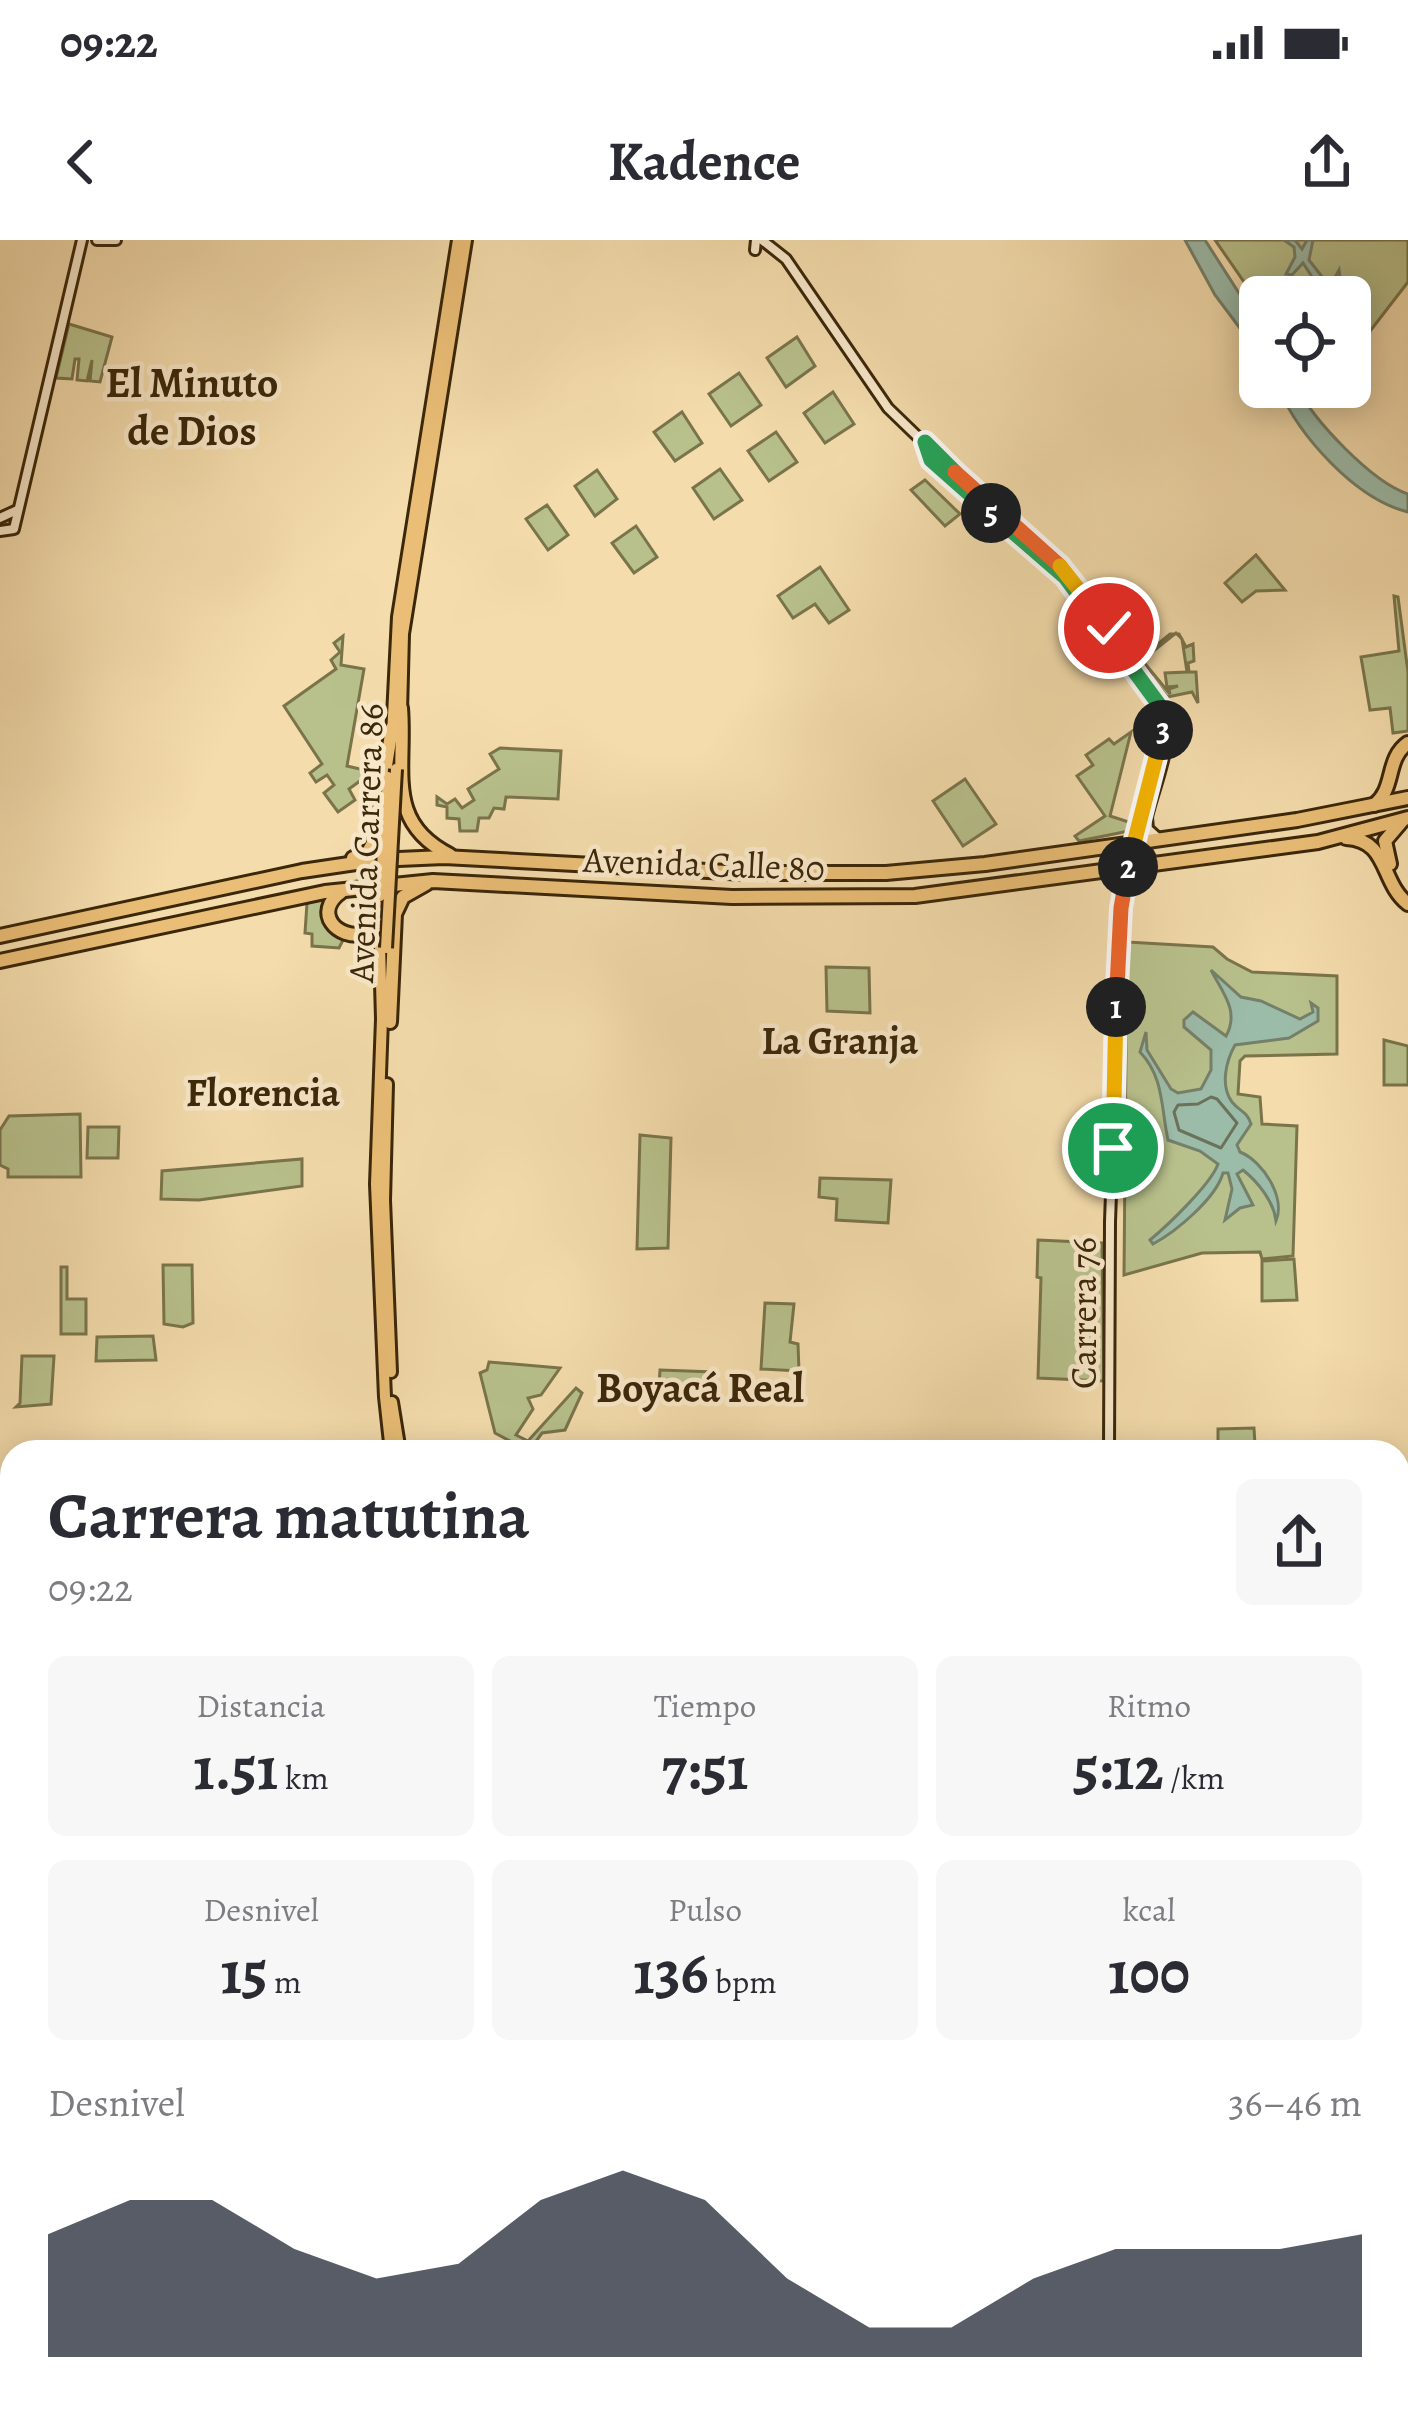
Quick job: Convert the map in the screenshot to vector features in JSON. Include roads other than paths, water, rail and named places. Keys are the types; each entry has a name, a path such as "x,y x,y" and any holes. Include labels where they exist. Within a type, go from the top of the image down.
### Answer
{"highway":[{"path":"401,708 404,810 425,839 457,857"},
{"path":"332,865 362,856 372,846 392,728"},
{"path":"1372,806 1385,795 1394,755 1408,742"},
{"path":"1408,752 1396,774 1408,795"},
{"name":"Avenida Calle 80","path":"0,936 332,865 394,858 860,874 951,868 1310,819 1408,795"},
{"path":"1407,818 1391,830 1384,845 1408,900"},
{"name":"Avenida Calle 80","path":"0,961 353,887 433,881 732,897 867,898 942,893 1339,838 1407,818"},
{"path":"1339,838 1368,841 1399,897 1408,900"},
{"path":"390,1022 397,909 409,892 433,881"},
{"path":"353,887 330,902 329,922 339,932 356,936 368,931 377,914"}],"main road":[{"path":"0,531 14,529 82,240"},
{"path":"97,240 116,240"},
{"name":"Avenida Carrera 86","path":"394,1440 384,1200 390,1022 377,914 401,708 405,619 462,240"},
{"name":"Avenida Carrera 86","path":"389,1440 376,1174 398,617 462,240"},
{"path":"759,244 778,253 888,408 1070,576 1164,703 1168,728 1147,817 1148,829 1160,839"},
{"name":"Carrera 76","path":"925,442 934,464 1065,577 1160,706 1163,729 1137,839 1140,867 1124,886 1119,938 1108,1440"},
{"path":"0,518 16,510"},
{"path":"1137,839 1140,867"}],"water":[{"path":"1185,240 1205,240 1239,293 1239,327"},
{"path":"1284,240 1295,240 1302,249 1307,240 1313,240 1309,260 1321,276 1311,276 1303,263 1292,275 1286,274 1295,257 1294,247"},
{"path":"1288,408 1311,408 1345,449 1378,477 1408,494 1408,512 1349,480"},
{"path":"1211,970 1241,997 1300,1019 1313,1012 1311,1003 1318,1008 1318,1021 1289,1038 1235,1045 1227,1066 1228,1096 1251,1124 1237,1145 1270,1181 1278,1212 1276,1221 1264,1193 1243,1170 1237,1174 1253,1205 1225,1220 1232,1189 1228,1173 1223,1173 1194,1213 1153,1244 1150,1240 1198,1193 1218,1164 1200,1151 1168,1140 1158,1082 1140,1052 1146,1032 1147,1050 1171,1089 1178,1093 1201,1089 1211,1070 1211,1050 1184,1027 1184,1020 1193,1012 1226,1036 1231,1018"}],"district":[{"name":"El Minuto de Dios","path":"192,406"},
{"name":"La Granja","path":"840,1040"},
{"name":"Florencia","path":"263,1092"},
{"name":"Boyacá Real","path":"700,1387"}]}
